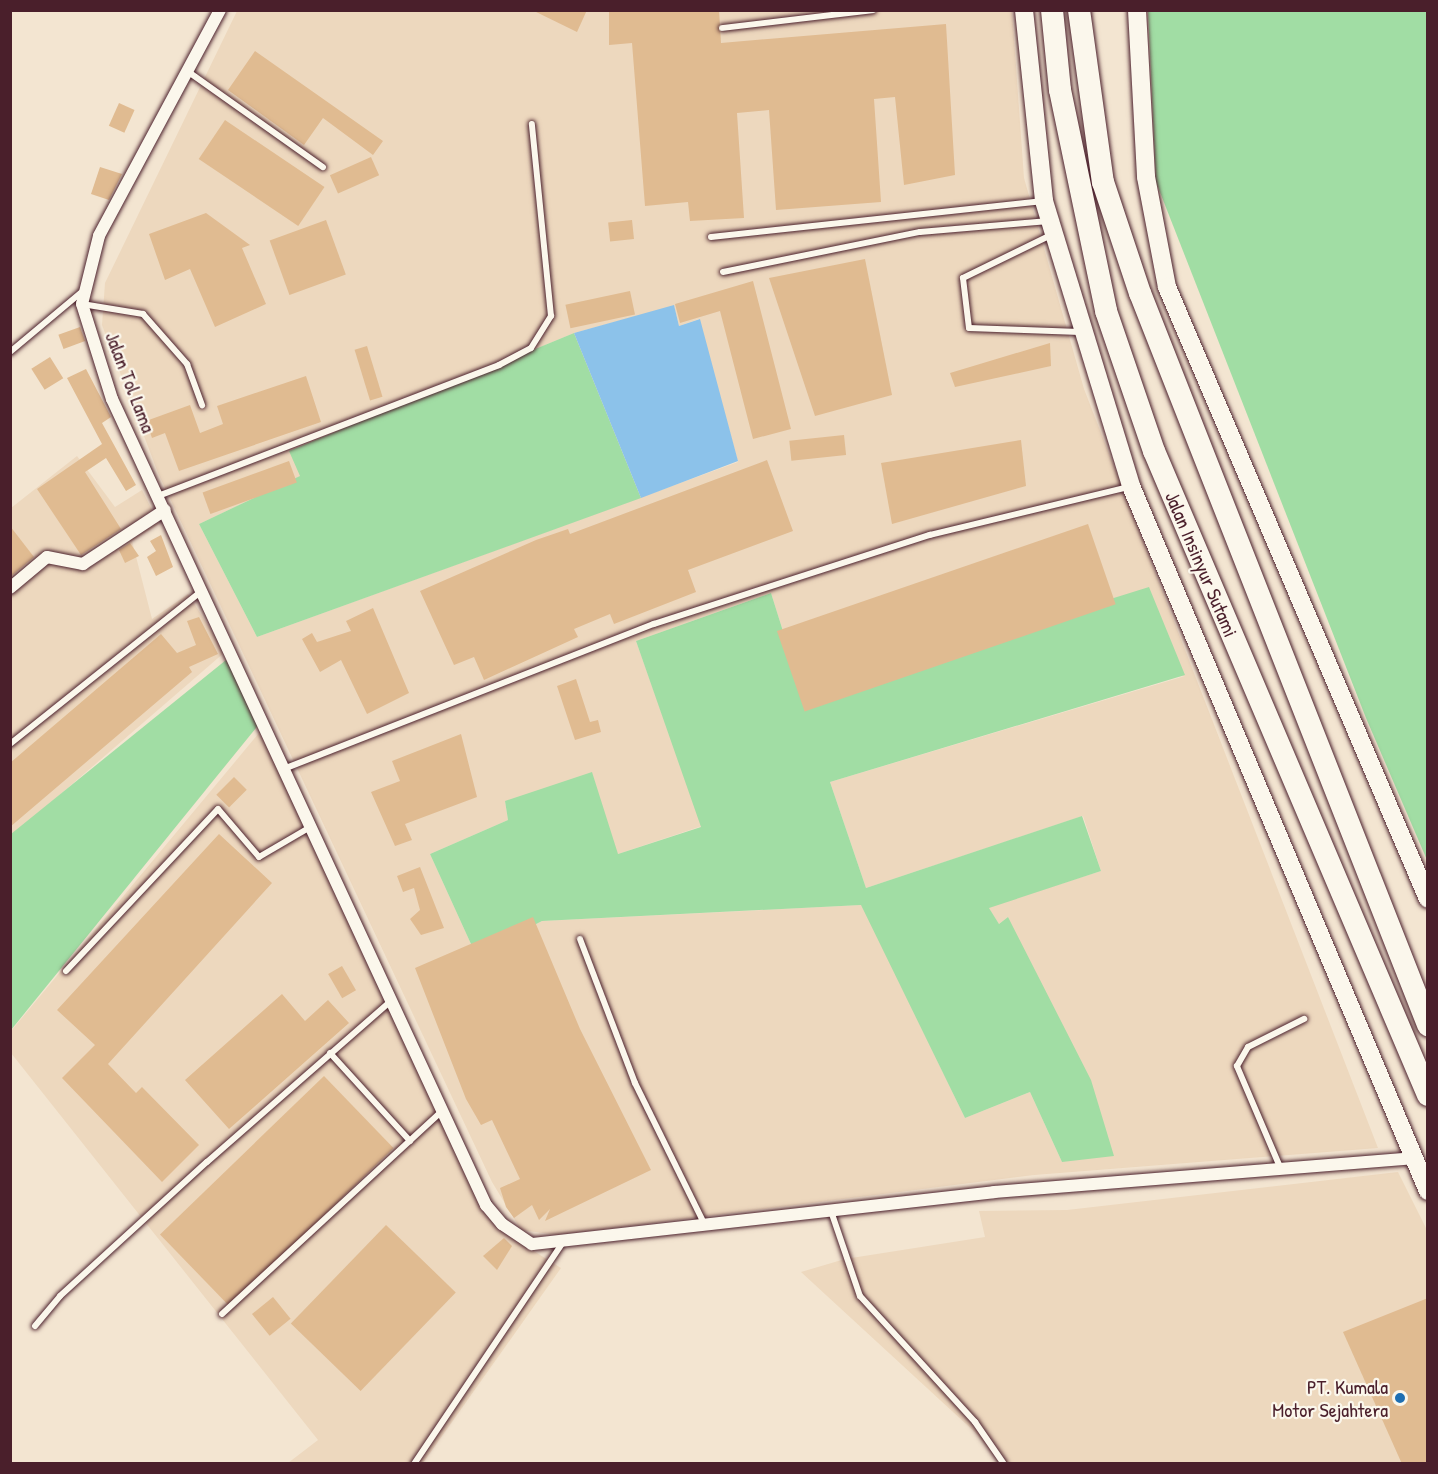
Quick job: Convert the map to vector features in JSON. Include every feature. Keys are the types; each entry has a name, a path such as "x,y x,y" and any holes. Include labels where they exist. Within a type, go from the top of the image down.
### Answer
{"highway":[{"name":"Jalan Insinyur Sutami","path":"1052,10 1060,90 1106,311 1146,429 1428,1095"},
{"name":"Jalan Insinyur Sutami","path":"1079,10 1103,182 1140,293 1428,1025"}],"street":[{"name":"Jalan Tol Lama","path":"220,10 190,73 99,236 83,291 82,304 112,399 286,768 486,1205 502,1224 532,1244 563,1242 831,1211 1280,1167 1413,1158"},
{"path":"1024,10 1044,201 1081,332 1131,486 1428,1191"},
{"path":"1137,10 1146,177 1167,286 1428,899"},
{"path":"10,588 46,557 83,564 165,510"}],"lane":[{"path":"722,28 873,10"},
{"path":"190,73 323,167"},
{"path":"158,496 499,365 531,348 551,316 532,124"},
{"path":"711,237 1044,201"},
{"path":"723,272 920,232 1051,227"},
{"path":"1051,227 963,278 969,328 1081,332"},
{"path":"10,352 83,291"},
{"path":"82,304 143,314 187,364 202,405"},
{"path":"286,768 654,624 930,535 1131,486"},
{"path":"10,744 203,590"},
{"path":"66,971 218,808 258,857 312,826"},
{"path":"580,939 635,1083 706,1226"},
{"path":"35,1326 60,1296 330,1053 392,1001"},
{"path":"1280,1167 1237,1066 1248,1047 1304,1018"},
{"path":"330,1053 410,1141"},
{"path":"222,1314 443,1110"},
{"path":"831,1211 860,1296 975,1422 1004,1464"},
{"path":"414,1464 563,1242"}],"shaded area":[{"path":"237,11 1012,11 1024,178 1084,389 1378,1148 1034,1175 558,1235 521,1230 492,1182 158,473 102,325 105,283","holes":["674,306 679,326 699,319 738,462 257,637 199,524 301,476 290,451 574,333","771,593 803,695 1185,676 830,782 866,888 1083,816 1101,871 988,907 999,924 1008,917 1062,1162 1030,1092 965,1118 862,905 542,921 476,955 430,854 508,820 505,801 618,854 702,826 636,641"]},
{"path":"77,456 115,507 142,490 159,524 132,541 152,619 188,594 225,652 11,837 11,508"},
{"path":"264,727 500,1230 561,1268 423,1463 288,1463 318,1440 11,1053 11,1031"},
{"path":"1398,1172 1427,1230 1427,1463 999,1463 978,1435 801,1272 845,1259 985,1237 979,1211 1067,1210"}],"green space":[{"path":"1148,11 1427,11 1427,860 1366,718 1156,182"},
{"path":"574,333 641,498 257,637 199,524 300,476 289,451"},
{"path":"1149,587 1185,675 830,782 866,888 1082,816 1101,871 989,908 999,924 1008,917 1091,1080 1114,1156 1062,1162 1030,1092 965,1118 861,905 542,921 476,955 430,854 508,820 505,801 592,772 618,854 701,827 636,641 771,593 803,695"},
{"path":"226,660 260,723 11,1030 11,834"}],"water":[{"path":"674,305 679,326 700,319 738,461 641,498 574,333"}],"building":[{"path":"532,10 587,10 577,32"},
{"path":"609,10 719,10 721,43 946,24 955,175 904,185 895,97 874,99 881,202 776,210 769,110 737,113 744,218 690,221 688,202 645,206 632,43 609,45"},
{"path":"255,51 383,141 373,155 323,118 304,145 228,90"},
{"path":"119,103 135,110 124,133 109,126"},
{"path":"225,120 324,187 298,226 199,159"},
{"path":"371,157 379,175 338,194 330,175"},
{"path":"100,167 122,174 109,200 91,194"},
{"path":"206,213 250,245 242,248 266,304 215,327 190,269 165,280 149,234"},
{"path":"326,220 346,275 289,295 270,241"},
{"path":"632,220 634,239 610,241 608,223"},
{"path":"865,259 892,395 815,416 769,278"},
{"path":"753,281 791,429 753,439 720,311 680,323 675,304"},
{"path":"630,291 635,314 570,328 565,305"},
{"path":"80,327 85,341 64,349 58,335"},
{"path":"1050,343 1051,366 955,387 950,373"},
{"path":"367,346 382,397 370,400 355,350"},
{"path":"50,357 63,378 45,390 31,369"},
{"path":"86,369 111,417 102,423 136,485 126,491 106,458 85,472 121,529 81,555 37,489 102,444 67,378"},
{"path":"306,376 321,422 179,471 165,433 152,438 146,421 190,405 200,433 223,424 217,406"},
{"path":"844,435 846,455 791,461 789,441"},
{"path":"1021,440 1026,486 892,524 881,463"},
{"path":"767,460 793,531 688,570 696,592 614,624 610,614 574,629 578,637 484,680 474,657 454,665 420,591 536,540 568,529 570,534"},
{"path":"289,461 297,483 210,514 203,492"},
{"path":"1088,524 1116,604 805,711 777,631"},
{"path":"10,526 34,557 10,577"},
{"path":"161,535 173,567 156,576 147,557 156,551 150,541"},
{"path":"130,543 139,556 125,563 119,550"},
{"path":"373,608 409,693 367,714 341,660 320,672 302,639 312,633 317,642 351,631 346,621"},
{"path":"199,617 218,654 189,667 192,672 10,827 10,763 161,634 177,653 196,645 187,621"},
{"path":"576,679 590,722 598,720 601,732 575,740 557,686"},
{"path":"461,734 477,797 405,824 412,840 395,846 371,792 400,781 392,761"},
{"path":"234,777 247,790 229,807 216,795"},
{"path":"219,834 272,883 108,1064 136,1093 142,1087 199,1145 162,1182 62,1078 95,1045 57,1010"},
{"path":"420,867 444,928 421,935 410,919 420,910 414,888 403,892 397,876"},
{"path":"533,917 580,1029 651,1170 545,1221 550,1209 539,1220 532,1205 514,1218 506,1207 500,1188 520,1179 492,1120 481,1125 466,1099 415,968"},
{"path":"342,966 356,990 342,998 328,974"},
{"path":"282,994 305,1021 328,1000 349,1023 229,1129 185,1080"},
{"path":"324,1076 393,1148 229,1306 160,1234"},
{"path":"386,1225 456,1292 361,1391 291,1324"},
{"path":"504,1238 512,1246 497,1270 483,1256"},
{"path":"273,1297 291,1319 270,1336 252,1314"},
{"name":"PT. Kumala Motor Sejahtera","path":"1428,1298 1428,1464 1402,1464 1343,1332"}],"place":[{"name":"PT. Kumala Motor Sejahtera","path":"1400,1398"}]}
